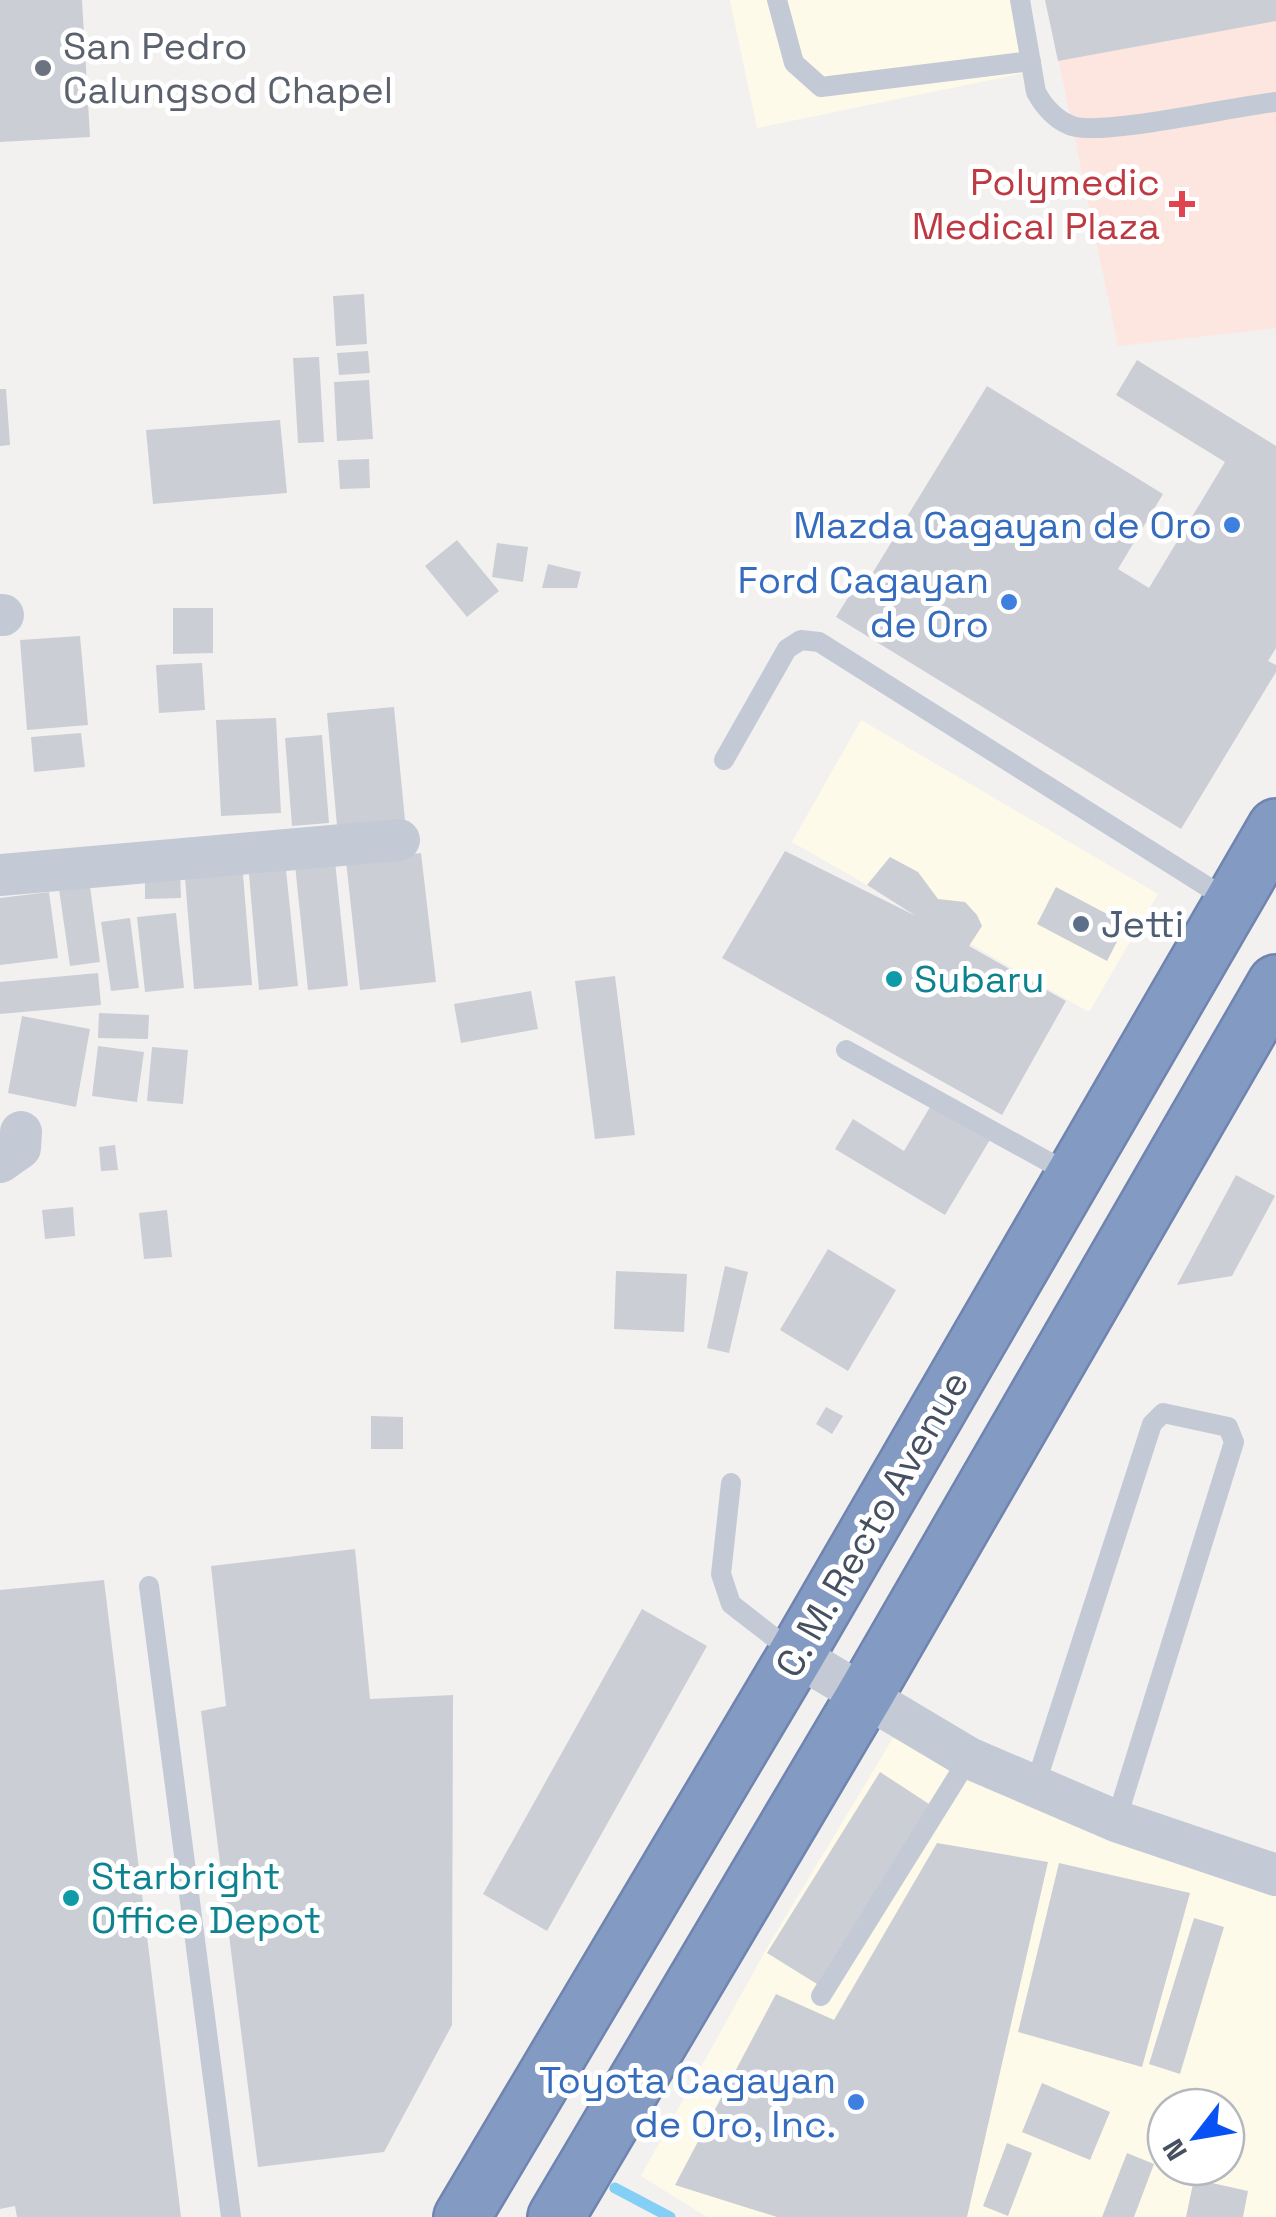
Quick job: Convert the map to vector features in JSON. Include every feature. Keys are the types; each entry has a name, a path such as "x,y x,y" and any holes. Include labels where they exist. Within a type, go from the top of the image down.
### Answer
{"highway":[{"name":"C. M. Recto Avenue","path":"462,2217 796,1654 1276,828"},
{"name":"C. M. Recto Avenue","path":"556,2217 865,1695 1276,984"}],"street":[{"path":"0,876 399,840"},
{"path":"796,1654 970,1758 1116,1820 1276,1876"}],"lane":[{"path":"777,0 794,63 808,80 822,87 1030,61"},
{"path":"1020,0 1030,61 1043,106 1075,126 1106,126 1276,102"},
{"path":"724,760 787,649 802,640 819,642 1232,903"},
{"path":"846,1050 1076,1176"},
{"path":"1035,1786 1152,1424 1163,1412 1228,1427 1234,1442 1116,1820"},
{"path":"731,1484 721,1574 731,1604 796,1654"},
{"path":"149,1586 231,2217"},
{"path":"821,1996 970,1758"}],"shaded area":[{"path":"730,0 1019,0 1034,71 757,128"},
{"name":"Polymedic Medical Plaza","path":"1046,0 1276,0 1276,328 1118,346"},
{"path":"861,720 1158,894 1089,1012 792,842"},
{"path":"893,1738 1189,1857 1276,1882 1276,2217 707,2217 641,2176 768,1946"}],"building":[{"name":"San Pedro Calungsod Chapel","path":"0,0 82,0 90,137 0,142"},
{"path":"1045,0 1276,0 1276,21 1058,61"},
{"path":"364,294 367,344 336,346 333,296"},
{"path":"368,351 370,373 339,375 337,353"},
{"path":"319,357 324,442 298,443 293,358"},
{"name":"Ford Cagayan de Oro","path":"1137,360 1276,446 1276,648 1268,661 1276,665 1276,672 1181,829 836,617 860,578 867,582 987,386 1163,494 1118,569 1149,588 1225,462 1116,395"},
{"path":"369,380 373,439 337,441 334,382"},
{"path":"0,389 6,389 10,445 0,446"},
{"path":"280,420 287,493 153,504 146,430"},
{"path":"369,459 370,488 340,489 338,460"},
{"path":"457,540 499,591 467,617 425,566"},
{"path":"497,543 528,547 523,582 492,577"},
{"path":"548,564 581,572 577,588 542,588"},
{"path":"173,608 213,608 213,653 173,654"},
{"path":"80,636 88,725 27,730 20,640"},
{"path":"202,663 205,710 159,713 156,665"},
{"path":"394,707 405,820 337,826 327,713"},
{"path":"276,718 281,813 221,816 216,720"},
{"path":"81,733 85,767 34,772 31,737"},
{"path":"322,735 329,823 292,826 285,738"},
{"name":"Subaru","path":"785,851 916,916 867,885 890,857 918,872 938,899 965,902 977,915 982,926 969,946 1066,1001 1002,1115 722,958"},
{"path":"421,853 436,982 360,990 346,861"},
{"path":"335,861 348,986 308,990 295,865"},
{"path":"286,870 298,986 259,990 249,874"},
{"path":"180,871 181,898 145,899 145,872"},
{"path":"243,874 252,985 194,989 185,878"},
{"path":"90,886 100,962 70,966 59,889"},
{"name":"Jetti","path":"1056,887 1126,924 1107,961 1037,924"},
{"path":"49,892 58,958 0,965 0,898"},
{"path":"176,913 184,988 145,992 137,917"},
{"path":"130,918 139,988 111,991 101,922"},
{"path":"98,973 101,1005 0,1014 0,982"},
{"path":"615,976 635,1135 595,1139 575,981"},
{"path":"531,991 538,1029 461,1043 454,1004"},
{"path":"99,1013 149,1015 148,1039 98,1038"},
{"path":"22,1016 90,1029 76,1107 8,1093"},
{"path":"98,1046 144,1052 137,1102 92,1096"},
{"path":"152,1047 188,1050 183,1104 147,1101"},
{"path":"933,1102 991,1138 945,1215 835,1149 853,1119 904,1151"},
{"path":"115,1145 118,1170 101,1171 99,1147"},
{"path":"1236,1175 1275,1196 1232,1276 1177,1285"},
{"path":"73,1207 75,1236 45,1239 42,1210"},
{"path":"167,1210 172,1257 144,1259 139,1213"},
{"path":"828,1249 896,1290 848,1371 780,1330"},
{"path":"725,1266 748,1272 729,1353 707,1348"},
{"path":"616,1271 687,1274 684,1332 614,1329"},
{"path":"826,1407 843,1416 832,1434 816,1424"},
{"path":"371,1416 403,1417 403,1449 371,1449"},
{"path":"355,1549 370,1699 453,1695 452,2025 384,2152 258,2167 201,1711 226,1706 211,1566"},
{"name":"Starbright Office Depot","path":"104,1580 181,2217 17,2217 15,2206 0,2209 0,1590"},
{"path":"642,1609 707,1646 547,1931 483,1894"},
{"path":"880,1772 929,1804 817,1984 767,1953"},
{"name":"Toyota Cagayan de Oro, Inc.","path":"937,1843 1048,1862 967,2217 777,2217 675,2185 776,1994 834,2020"},
{"path":"1059,1863 1190,1893 1142,2067 1018,2032"},
{"path":"1194,1918 1224,1927 1180,2074 1149,2064"},
{"path":"1042,2083 1110,2112 1090,2160 1022,2132"},
{"path":"1007,2143 1032,2153 1008,2216 983,2206"},
{"path":"1127,2153 1146,2161 1146,2185 1134,2217 1102,2217"},
{"path":"1192,2187 1248,2191 1243,2217 1186,2217"}],"waterway":[{"path":"615,2188 670,2217"}],"place":[{"name":"San Pedro Calungsod Chapel","path":"43,68"},
{"name":"Polymedic Medical Plaza","path":"1182,204"},
{"name":"Mazda Cagayan de Oro","path":"1232,525"},
{"name":"Ford Cagayan de Oro","path":"1009,602"},
{"name":"Jetti","path":"1081,924"},
{"name":"Subaru","path":"894,979"},
{"name":"Starbright Office Depot","path":"71,1898"},
{"name":"Toyota Cagayan de Oro, Inc.","path":"856,2102"}]}
